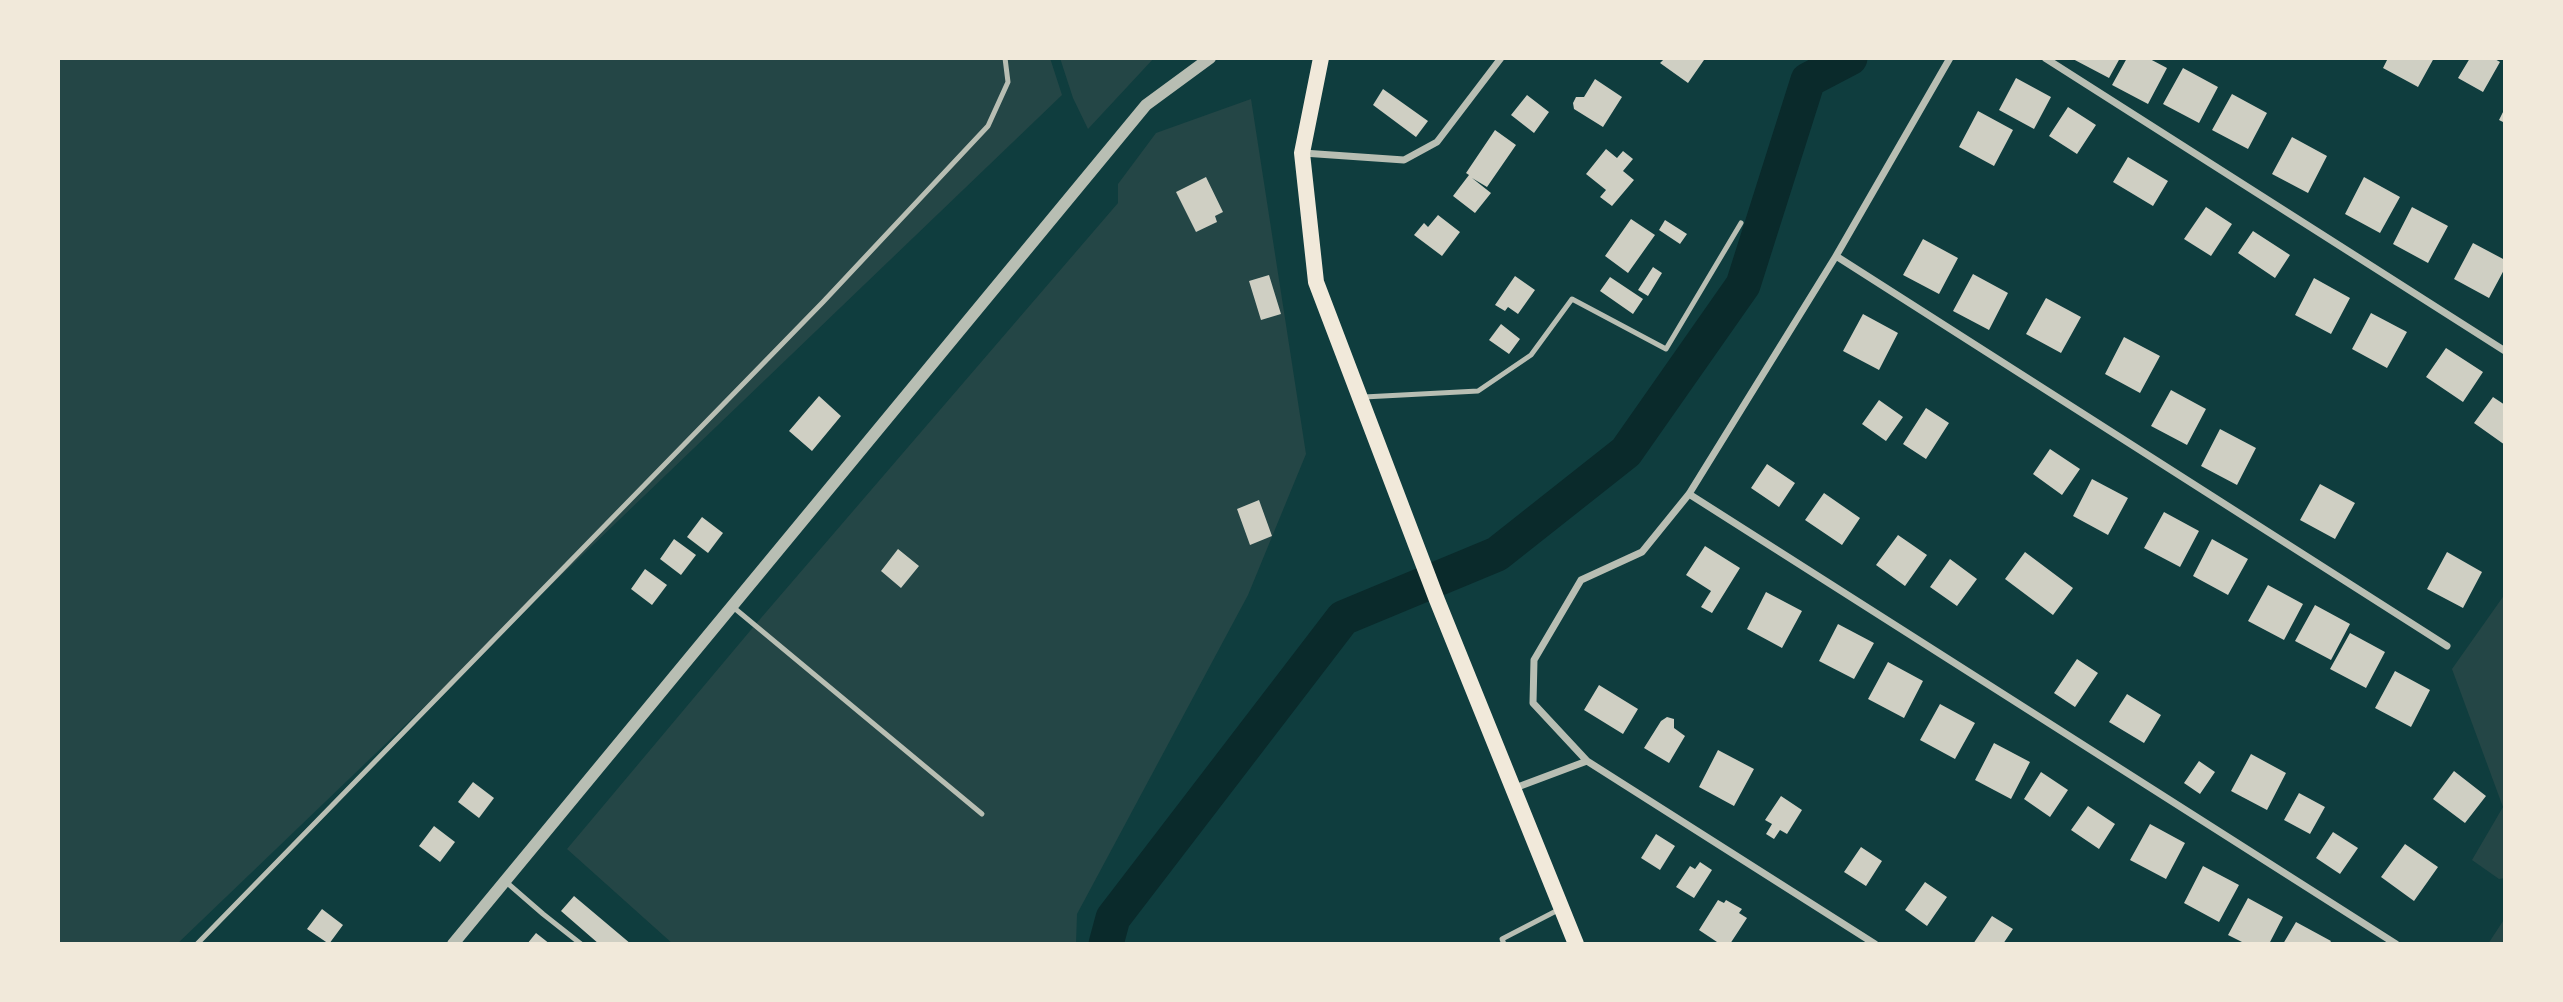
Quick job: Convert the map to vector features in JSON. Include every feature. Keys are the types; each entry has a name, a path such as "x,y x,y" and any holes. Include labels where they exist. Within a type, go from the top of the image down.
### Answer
{"main road":[{"path":"1321,58 1302,153 1316,282 1437,600 1576,944"}],"street":[{"path":"453,944 1146,105 1210,58"},
{"path":"1302,153 1404,160 1437,142 1501,58"},
{"path":"1875,944 1587,761 1533,703 1534,660 1581,580 1642,552 1689,494 1836,256 1950,58"},
{"path":"2045,58 2505,351"},
{"path":"1836,256 2447,646"},
{"path":"1689,494 2396,944"},
{"path":"1514,788 1587,761"}],"lane":[{"path":"197,944 823,302 988,126 1008,82 1005,58"},
{"path":"1360,397 1478,391 1531,355 1572,299 1666,349 1741,223"},
{"path":"731,605 982,814"},
{"path":"505,881 581,944"},
{"path":"1495,944 1562,908"},
{"path":"566,944 572,937"}],"shaded area":[{"path":"58,58 1050,58 1062,95 177,944 58,944"},
{"path":"1060,58 1154,58 1088,129 1073,98"},
{"path":"1251,99 1306,454 1248,595 1077,914 1076,944 673,944 567,849 755,625 1118,203 1118,184 1156,133"},
{"path":"2505,594 2505,878 2499,879 2472,860 2503,807 2452,669"},
{"path":"2505,918 2505,944 2488,944"}],"building":[{"path":"1665,58 1704,60 1688,83 1660,63"},
{"path":"2071,58 2120,58 2109,78"},
{"path":"2127,58 2148,58 2167,68 2148,104 2112,85"},
{"path":"2388,58 2434,58 2418,87 2383,68"},
{"path":"2470,58 2493,58 2500,62 2483,92 2458,78"},
{"path":"2183,68 2218,87 2199,123 2163,104"},
{"path":"2016,78 2051,97 2034,129 1999,110"},
{"path":"1595,79 1622,97 1603,127 1574,109 1573,103 1576,97 1584,97"},
{"path":"1383,89 1428,121 1416,137 1373,105"},
{"path":"2232,94 2267,113 2248,149 2212,130"},
{"path":"1527,95 1549,112 1534,133 1511,115"},
{"path":"2068,107 2096,125 2077,154 2049,136"},
{"path":"2505,108 2505,123 2499,120"},
{"path":"1978,111 2013,130 1994,166 1959,147"},
{"path":"1495,130 1516,145 1487,187 1472,178 1491,193 1475,213 1453,196 1469,175 1466,173"},
{"path":"2292,137 2327,156 2308,193 2272,174"},
{"path":"1606,149 1617,158 1623,151 1633,159 1623,171 1634,180 1612,206 1600,197 1606,190 1586,174"},
{"path":"2128,157 2168,181 2153,206 2113,182"},
{"path":"1206,177 1223,212 1215,216 1217,222 1196,232 1176,192"},
{"path":"2364,177 2400,197 2380,233 2345,214"},
{"path":"2206,207 2232,224 2211,256 2184,239"},
{"path":"2412,207 2448,226 2428,263 2393,244"},
{"path":"1438,215 1460,232 1442,256 1414,235 1424,223 1428,227"},
{"path":"1631,219 1655,235 1628,273 1605,256"},
{"path":"1665,220 1687,234 1680,244 1659,230"},
{"path":"2253,231 2290,255 2275,278 2238,253"},
{"path":"1923,239 1958,258 1939,294 1903,275"},
{"path":"2473,243 2505,260 2505,268 2489,298 2454,279"},
{"path":"1653,267 1662,273 1648,296 1638,290"},
{"path":"1973,274 2008,293 1989,330 1953,311"},
{"path":"1269,275 1281,314 1261,320 1249,281"},
{"path":"1515,276 1535,290 1518,314 1508,307 1505,311 1495,305"},
{"path":"1610,277 1643,299 1633,314 1600,291"},
{"path":"2314,278 2350,298 2331,334 2295,315"},
{"path":"2046,298 2081,317 2061,353 2026,334"},
{"path":"2371,313 2407,332 2387,368 2352,349"},
{"path":"1863,314 1898,333 1879,370 1843,351"},
{"path":"1501,324 1520,339 1509,354 1489,340"},
{"path":"2124,337 2160,356 2140,393 2105,374"},
{"path":"2446,348 2483,372 2463,402 2426,377"},
{"path":"2171,390 2206,409 2187,445 2151,426"},
{"path":"819,396 841,416 812,451 789,431"},
{"path":"2493,397 2505,405 2505,445 2474,423"},
{"path":"1879,400 1903,417 1886,441 1862,424"},
{"path":"1926,408 1949,423 1926,459 1903,444"},
{"path":"2220,429 2256,448 2237,485 2201,466"},
{"path":"2050,449 2080,469 2062,495 2033,474"},
{"path":"1767,464 1795,483 1779,507 1751,488"},
{"path":"2092,479 2128,498 2108,535 2073,516"},
{"path":"2320,484 2355,503 2335,539 2300,520"},
{"path":"1824,493 1860,518 1842,545 1805,520"},
{"path":"1259,500 1272,536 1250,545 1237,509"},
{"path":"2164,512 2199,531 2180,567 2144,548"},
{"path":"702,517 723,533 708,553 687,537"},
{"path":"1898,535 1927,555 1905,586 1876,565"},
{"path":"674,539 696,555 681,575 660,559"},
{"path":"2212,539 2248,559 2228,595 2193,576"},
{"path":"1705,546 1740,568 1712,613 1701,607 1711,591 1686,575"},
{"path":"898,549 919,566 901,588 881,571"},
{"path":"2025,552 2073,588 2053,615 2005,579"},
{"path":"2447,552 2482,572 2463,608 2427,589"},
{"path":"1950,559 1977,579 1957,606 1930,587"},
{"path":"645,569 667,585 652,605 631,589"},
{"path":"2268,585 2303,604 2284,640 2248,621"},
{"path":"1766,592 1802,611 1782,648 1747,629"},
{"path":"2315,605 2350,624 2331,660 2295,641"},
{"path":"1838,624 1874,643 1854,679 1819,661"},
{"path":"2350,633 2385,652 2366,688 2330,669"},
{"path":"2077,659 2098,673 2075,707 2054,693"},
{"path":"1888,662 1923,681 1904,718 1868,699"},
{"path":"2395,671 2430,690 2411,727 2375,708"},
{"path":"1599,685 1638,709 1623,734 1584,710"},
{"path":"2127,694 2161,715 2144,743 2109,722"},
{"path":"1940,704 1975,723 1955,759 1920,740"},
{"path":"1667,717 1674,719 1674,728 1685,736 1669,763 1644,748 1661,721"},
{"path":"1994,743 2030,762 2011,799 1975,780"},
{"path":"1718,750 1754,769 1734,806 1699,787"},
{"path":"2251,754 2286,773 2267,810 2231,791"},
{"path":"2199,761 2215,772 2200,794 2184,783"},
{"path":"2454,771 2486,796 2465,823 2433,799"},
{"path":"2041,772 2068,790 2050,817 2024,799"},
{"path":"473,782 494,798 479,818 458,802"},
{"path":"2299,793 2325,807 2310,834 2284,820"},
{"path":"1781,796 1802,810 1787,834 1780,830 1774,839 1766,834 1772,824 1765,820"},
{"path":"2088,806 2115,824 2099,849 2071,830"},
{"path":"2150,824 2185,843 2166,879 2130,860"},
{"path":"434,826 455,842 440,862 419,846"},
{"path":"2333,832 2358,848 2340,874 2316,858"},
{"path":"1656,834 1675,846 1660,870 1641,858"},
{"path":"2405,844 2438,867 2414,901 2381,877"},
{"path":"1861,847 1882,861 1866,886 1844,872"},
{"path":"1700,862 1712,870 1694,898 1676,887 1690,866 1695,869"},
{"path":"2203,866 2239,885 2219,922 2184,903"},
{"path":"1925,882 1947,897 1927,926 1905,910"},
{"path":"574,896 631,944 599,944 561,911"},
{"path":"2248,898 2283,917 2269,944 2246,944 2228,935"},
{"path":"1718,900 1724,903 1726,900 1742,909 1739,913 1747,918 1730,944 1720,944 1699,930"},
{"path":"322,909 343,925 329,944 307,929"},
{"path":"1992,916 2013,929 2003,944 1973,944"},
{"path":"2296,922 2331,941 2329,944 2283,944"},
{"path":"536,933 550,944 527,944"}],"waterway":[{"path":"1106,944 1113,918 1343,618 1497,554 1626,452 1743,285 1808,80 1850,58"}]}
